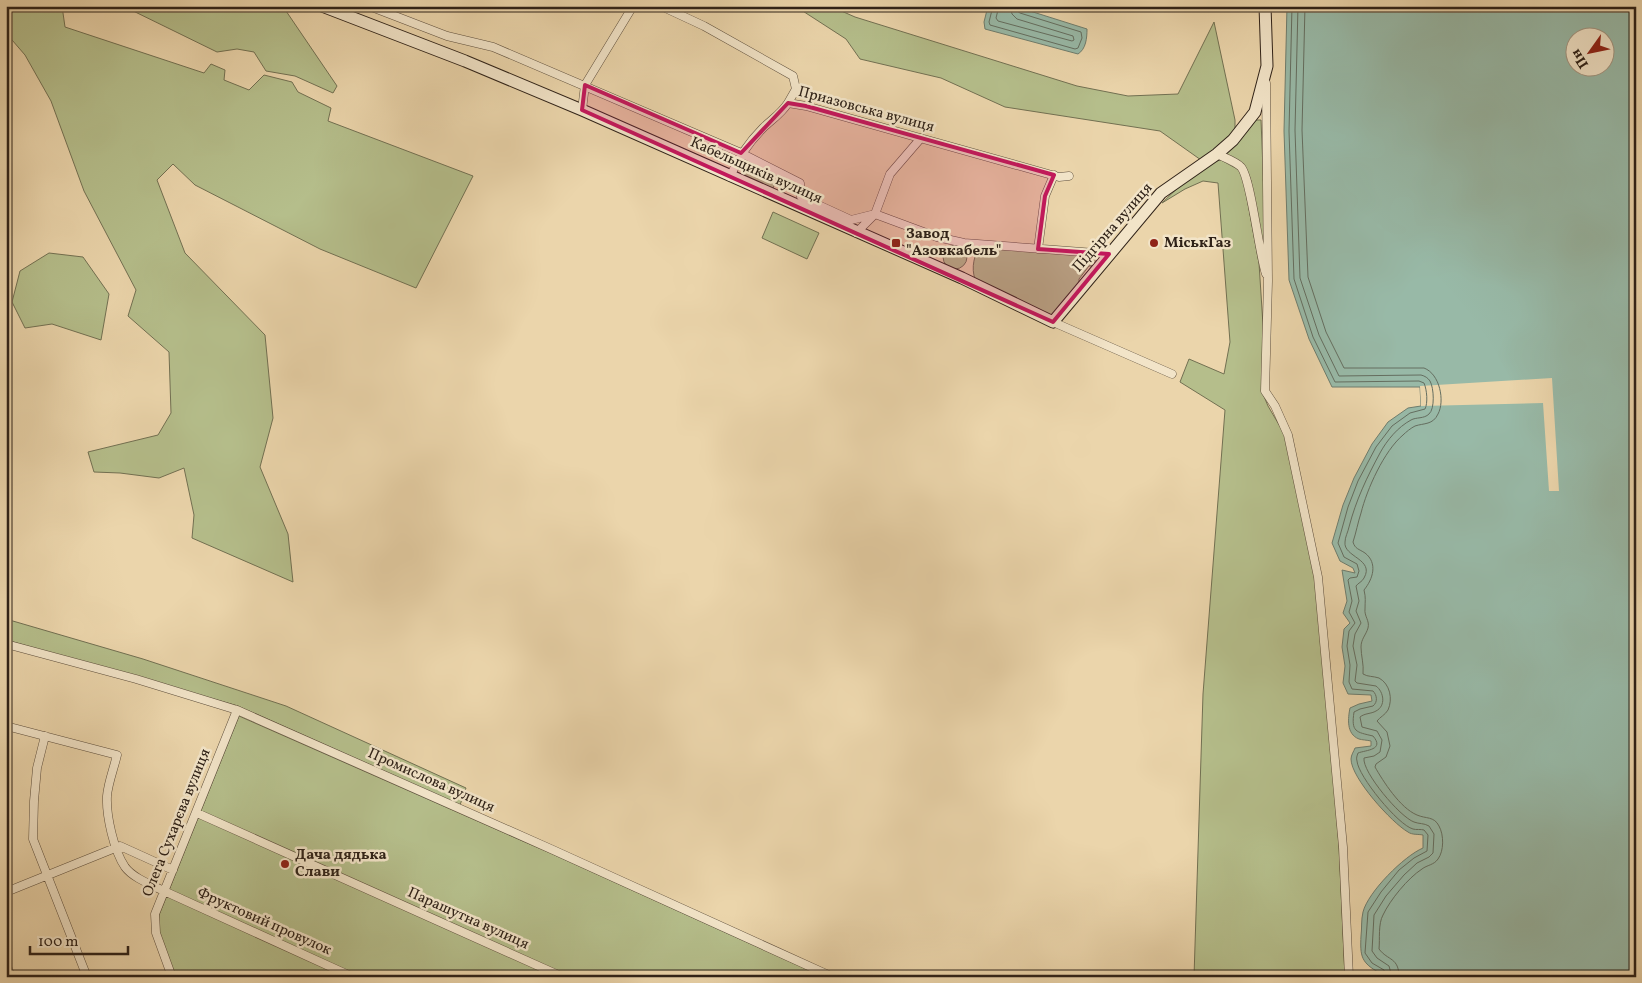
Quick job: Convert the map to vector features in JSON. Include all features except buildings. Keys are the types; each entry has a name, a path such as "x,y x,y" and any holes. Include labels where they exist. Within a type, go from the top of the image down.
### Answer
{"street":[{"name":"Кабельщиків вулиця","path":"322,6 465,61 582,110 856,233 962,278 1053,322 1172,374"},
{"name":"Кабельщиків вулиця","path":"369,6 447,36 494,47 741,153 800,183 801,197 851,220 875,214"},
{"path":"582,110 585,85 633,6"},
{"name":"Приазовська вулиця","path":"661,6 704,26 793,76 796,89 788,103 806,106 1058,177 1069,176"},
{"name":"Підгірна вулиця","path":"1053,322 1161,193 1233,140 1255,112 1267,66 1265,6"},
{"path":"1267,66 1268,281 1265,391 1275,406 1288,435 1318,577 1343,847 1349,977"},
{"path":"730,177 741,153 762,128 782,111 788,103"},
{"path":"856,233 875,214 890,174 921,138"},
{"path":"1216,154 1242,168 1250,194 1262,263 1268,281"},
{"path":"1038,249 1045,196 1054,175"},
{"path":"875,214 937,237 964,242 1109,254"},
{"name":"Промислова вулиця","path":"6,644 136,679 237,710 551,849 833,977"},
{"name":"Олега Сухарєва вулиця","path":"172,977 156,933 155,914 237,710"},
{"path":"6,726 45,736 37,768 34,801 34,839 87,977"},
{"name":"Фруктовий провулок","path":"45,736 117,755 107,796 115,848 126,868 164,892 353,977"},
{"name":"Парашутна вулиця","path":"197,813 563,977"},
{"path":"6,892 120,846 173,870"},
{"path":"6,963 11,977"}],"highlighted area":[{"path":"585,85 741,153 788,103 806,106 1054,175 1045,196 1038,249 1109,254 1053,322 582,110"}],"green space":[{"path":"6,6 62,6 65,27 204,73 211,64 225,70 224,80 249,90 264,75 292,82 298,92 331,108 328,121 473,176 416,288 320,249 195,185 173,164 157,180 185,253 265,335 273,418 260,467 288,534 293,582 192,538 194,515 184,468 159,478 94,472 88,452 158,435 171,413 169,352 128,316 136,290 84,191 51,101 25,55 6,33"},
{"path":"123,6 279,6 284,8 337,86 333,93 295,76 266,71 254,52 237,49 217,52"},
{"path":"795,6 830,6 855,17 1077,86 1128,96 1178,94 1214,22 1235,120 1235,131 1226,141 1201,160 1160,131 1005,107 941,78 860,59 846,39"},
{"path":"1254,120 1261,120 1264,195 1264,246 1262,247 1251,181 1247,170 1225,153"},
{"path":"1221,160 1239,170 1243,177 1259,263 1263,325 1263,394 1285,435 1317,578 1339,845 1345,977 1194,977 1203,694 1225,410 1180,382 1189,359 1224,374 1230,342 1218,183 1203,181 1162,203 1197,171 1213,162"},
{"path":"746,170 775,183 772,191 742,178"},
{"path":"773,212 819,233 807,259 762,238"},
{"path":"955,245 964,248 967,257 964,266 955,269 946,266 943,257 946,248"},
{"path":"981,245 1101,257 1094,266 1089,266 1079,279 1079,284 1057,312 1049,316 975,279 974,261"},
{"path":"49,253 83,257 109,294 101,340 52,324 25,328 12,302 20,271"},
{"path":"6,619 143,659 286,706 466,788 460,805 238,706 6,640"},
{"path":"239,716 550,853 824,977 176,977 159,933 159,915"}],"water":[{"path":"988,6 1014,6 1087,29 1084,46 1078,54 985,29 984,22"},
{"path":"1287,6 1636,6 1636,977 1379,977 1380,973 1369,966 1363,958 1361,949 1362,921 1366,904 1379,885 1397,866 1423,848 1423,835 1410,833 1392,819 1365,788 1353,767 1351,758 1355,748 1371,746 1371,741 1355,737 1350,730 1350,708 1372,701 1371,695 1348,694 1343,683 1345,666 1342,647 1344,629 1350,623 1343,613 1347,601 1342,570 1355,573 1353,568 1340,561 1332,543 1343,505 1354,478 1372,444 1388,422 1408,408 1421,406 1420,387 1332,387 1309,339 1289,280 1284,131"}],"pier":[{"path":"1552,378 1559,491 1549,491 1543,403 1421,406 1420,386"}],"place":[{"name":"Завод \"Азовкабель\"","path":"896,243"},
{"name":"МіськГаз","path":"1154,243"},
{"name":"Дача дядька Слави","path":"285,864"}]}
